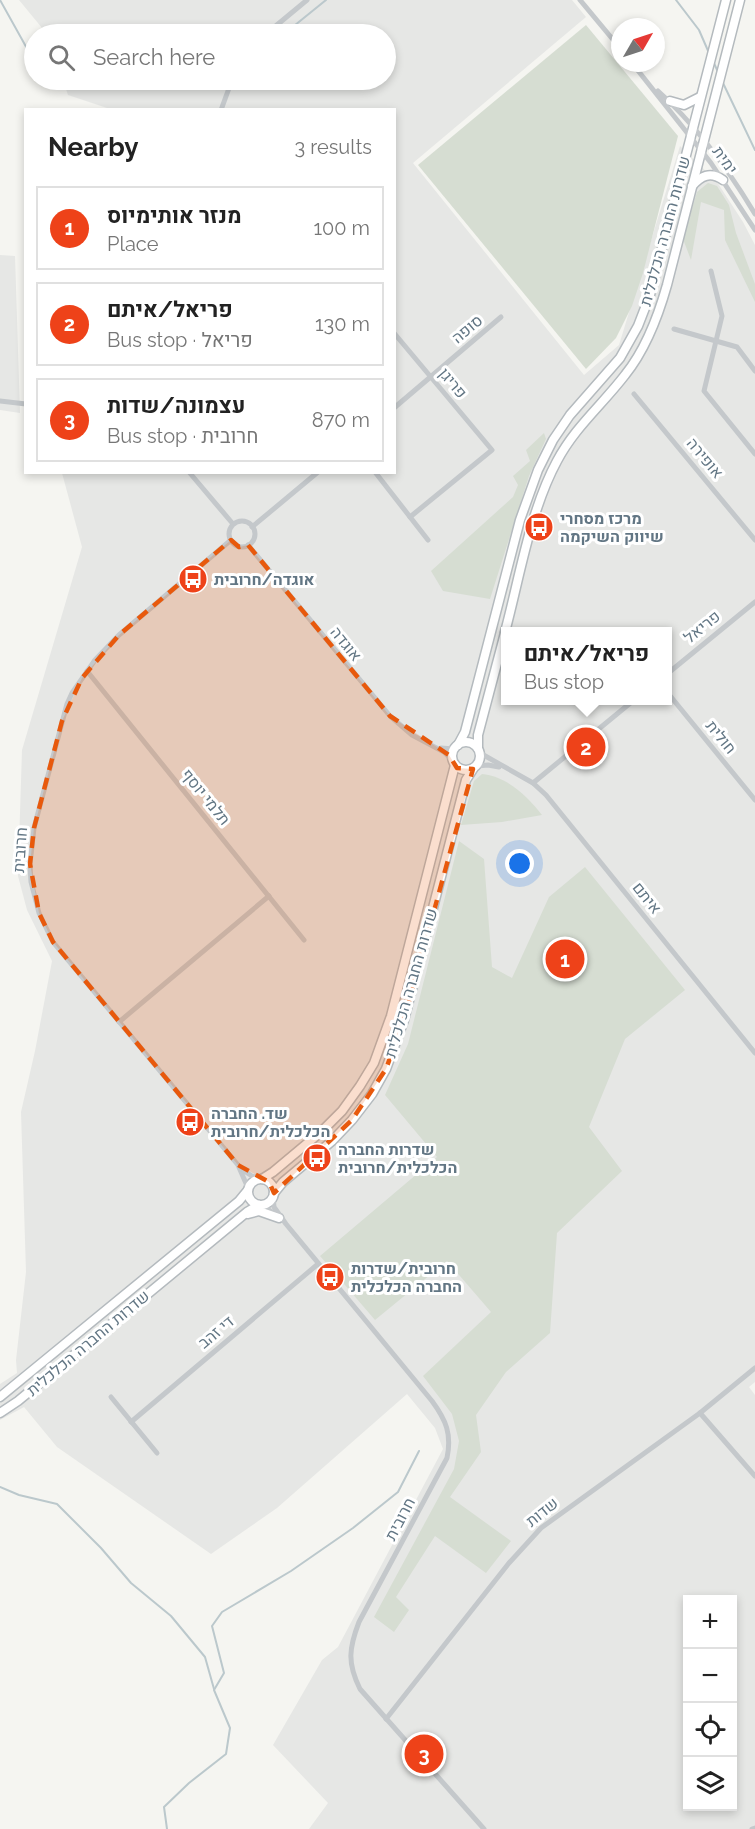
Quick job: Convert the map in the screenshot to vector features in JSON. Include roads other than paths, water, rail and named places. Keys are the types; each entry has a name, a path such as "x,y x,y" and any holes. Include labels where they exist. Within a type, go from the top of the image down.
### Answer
{"main road":[{"name":"שדרות החברה הכלכלית","path":"456,747 465,732 517,531 531,486 560,428 614,367 638,326 654,281 726,0"},
{"name":"שדרות החברה הכלכלית","path":"506,627 534,524 550,476 572,436 625,375 651,332 665,292 740,0"},
{"path":"669,101 684,105 701,96"},
{"path":"692,186 708,175 717,176 723,180"},
{"name":"שדרות החברה הכלכלית","path":"479,751 478,735 501,647"},
{"path":"466,742 479,751 481,758 475,768 465,771 453,762 456,747 466,742"},
{"name":"שדרות החברה הכלכלית","path":"261,1179 273,1172 333,1121 360,1086 374,1063 391,1016 453,762"},
{"name":"שדרות החברה הכלכלית","path":"273,1194 283,1182 326,1146 352,1120 372,1094 386,1069 404,1020 466,780 475,768"},
{"path":"261,1179 272,1185 273,1194 269,1202 261,1205 249,1198 248,1189 253,1181 261,1179"},
{"name":"שדרות החברה הכלכלית","path":"0,1397 238,1201 248,1189"},
{"name":"שדרות החברה הכלכלית","path":"0,1413 18,1401 239,1218 261,1205"},
{"path":"239,1218 260,1211 283,1221"}],"street":[{"path":"278,24 307,0"},
{"path":"580,0 611,37"},
{"path":"640,72 692,132"},
{"path":"650,84 669,101 692,132"},
{"path":"222,108 228,90"},
{"name":"ימית","path":"692,132 704,140 755,214"},
{"name":"ימית","path":"692,132 701,150 755,230"},
{"path":"711,271 722,316 704,391 754,452"},
{"name":"סופה","path":"396,406 501,317"},
{"path":"674,329 737,347 755,370"},
{"name":"פריגן","path":"396,335 492,450 410,517"},
{"name":"אופירה","path":"634,394 755,540"},
{"path":"0,401 24,404"},
{"path":"191,474 233,524"},
{"path":"252,527 316,474"},
{"path":"377,474 428,540"},
{"path":"243,521 252,527 253,539 248,545 237,546 231,540 229,532 233,524 243,521"},
{"name":"חרובית","path":"231,540 119,635 87,671 72,693 62,721 34,828 30,864 31,882 39,913 53,942 238,1166 252,1176 261,1179"},
{"name":"אוגדה","path":"248,545 390,716 412,735 435,746 453,762"},
{"name":"פריאל","path":"672,670 755,602"},
{"name":"תלמי יוסף","path":"87,671 304,940"},
{"name":"חולית","path":"672,698 755,800"},
{"path":"534,783 628,705"},
{"name":"אוגדה","path":"435,746 456,747"},
{"name":"איתם","path":"479,751 534,783 546,795 755,1053"},
{"name":"איתם","path":"475,768 488,765 509,770"},
{"path":"119,1022 269,896"},
{"name":"חרובית","path":"238,1166 248,1189"},
{"name":"חרובית","path":"273,1194 274,1207 283,1221 432,1401 447,1424 450,1436 447,1458 354,1636 350,1658 360,1689 484,1829"},
{"name":"חרובית","path":"261,1205 283,1221"},
{"name":"די זהב","path":"131,1422 318,1264"},
{"name":"שדות","path":"386,1719 509,1563 542,1528 700,1413 755,1368"},
{"path":"111,1397 157,1453"},
{"path":"700,1413 755,1476"}],"waterway":[{"path":"0,0 24,43"},
{"path":"296,24 326,0"},
{"path":"676,0 699,30 709,53"},
{"path":"713,61 718,72"},
{"path":"723,83 755,150"},
{"path":"167,1829 164,1807 189,1783 226,1754 230,1728 214,1690 224,1673 212,1626 222,1612 291,1571 353,1528 398,1492 419,1451"},
{"path":"0,1487 19,1495 57,1504 101,1548 131,1583 171,1616 205,1657 214,1689"}],"place":[{"name":"מרכז מסחרי שיווק השיקמה","path":"539,527"},
{"name":"אוגדה/חרובית","path":"193,579"},
{"name":"פריאל/איתם","path":"586,747"},
{"name":"מנזר אותימיוס","path":"565,959"},
{"name":"שד. החברה הכלכלית/חרובית","path":"190,1122"},
{"name":"שדרות החברה הכלכלית/חרובית","path":"317,1158"},
{"name":"חרובית/שדרות החברה הכלכלית","path":"330,1277"},
{"name":"עצמונה/שדות","path":"424,1754"}]}
